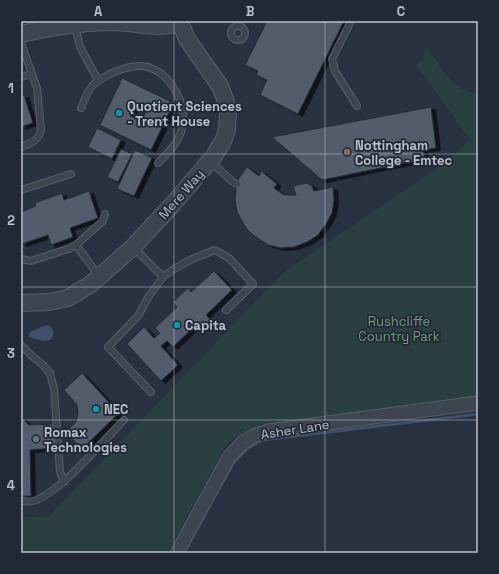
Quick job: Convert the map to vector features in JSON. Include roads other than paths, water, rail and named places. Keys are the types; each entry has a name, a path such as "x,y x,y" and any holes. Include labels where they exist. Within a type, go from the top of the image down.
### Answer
{"street":[{"name":"Mere Way","path":"21,34 75,24 114,22 155,25 174,24 180,21 187,39 220,86 225,98 228,112 227,130 223,141 210,161 133,247 81,291 68,298 49,302 21,303"},
{"name":"Asher Lane","path":"177,553 229,457 243,442 254,436 268,431 478,403"}],"lane":[{"path":"241,27 246,21"},
{"path":"352,21 332,59 335,71 357,106"},
{"path":"75,24 80,47 98,80"},
{"path":"21,43 37,88 41,130 40,136 35,142 21,147"},
{"path":"81,108 91,87 98,80 122,68 130,66 148,67 160,74 176,91 183,113 182,127 178,139 171,150 158,163"},
{"path":"21,77 32,74"},
{"path":"210,161 237,184"},
{"path":"21,190 71,174"},
{"path":"21,259 30,261 76,245 103,221 105,214"},
{"path":"76,245 100,276"},
{"path":"133,247 163,277"},
{"path":"151,392 108,347 138,316 149,296 163,277 193,258 215,250 222,253 229,258 253,284 226,310"},
{"path":"21,345 50,373 54,390 60,472 64,482"},
{"path":"21,501 34,501 64,482 124,420"}],"water":[{"path":"46,325 50,326 53,331 53,336 50,340 43,341 29,337 30,332"}],"waterway":[{"path":"221,485 234,462 248,448 262,440 478,414"}],"place":[{"name":"Quotient Sciences - Trent House","path":"119,113"},
{"name":"Nottingham College - Emtec","path":"347,152"},
{"name":"Capita","path":"177,325"},
{"name":"NEC","path":"96,409"},
{"name":"Romax Technologies","path":"36,439"}],"park label":[{"name":"Rushcliffe Country Park","path":"399,328"}]}
